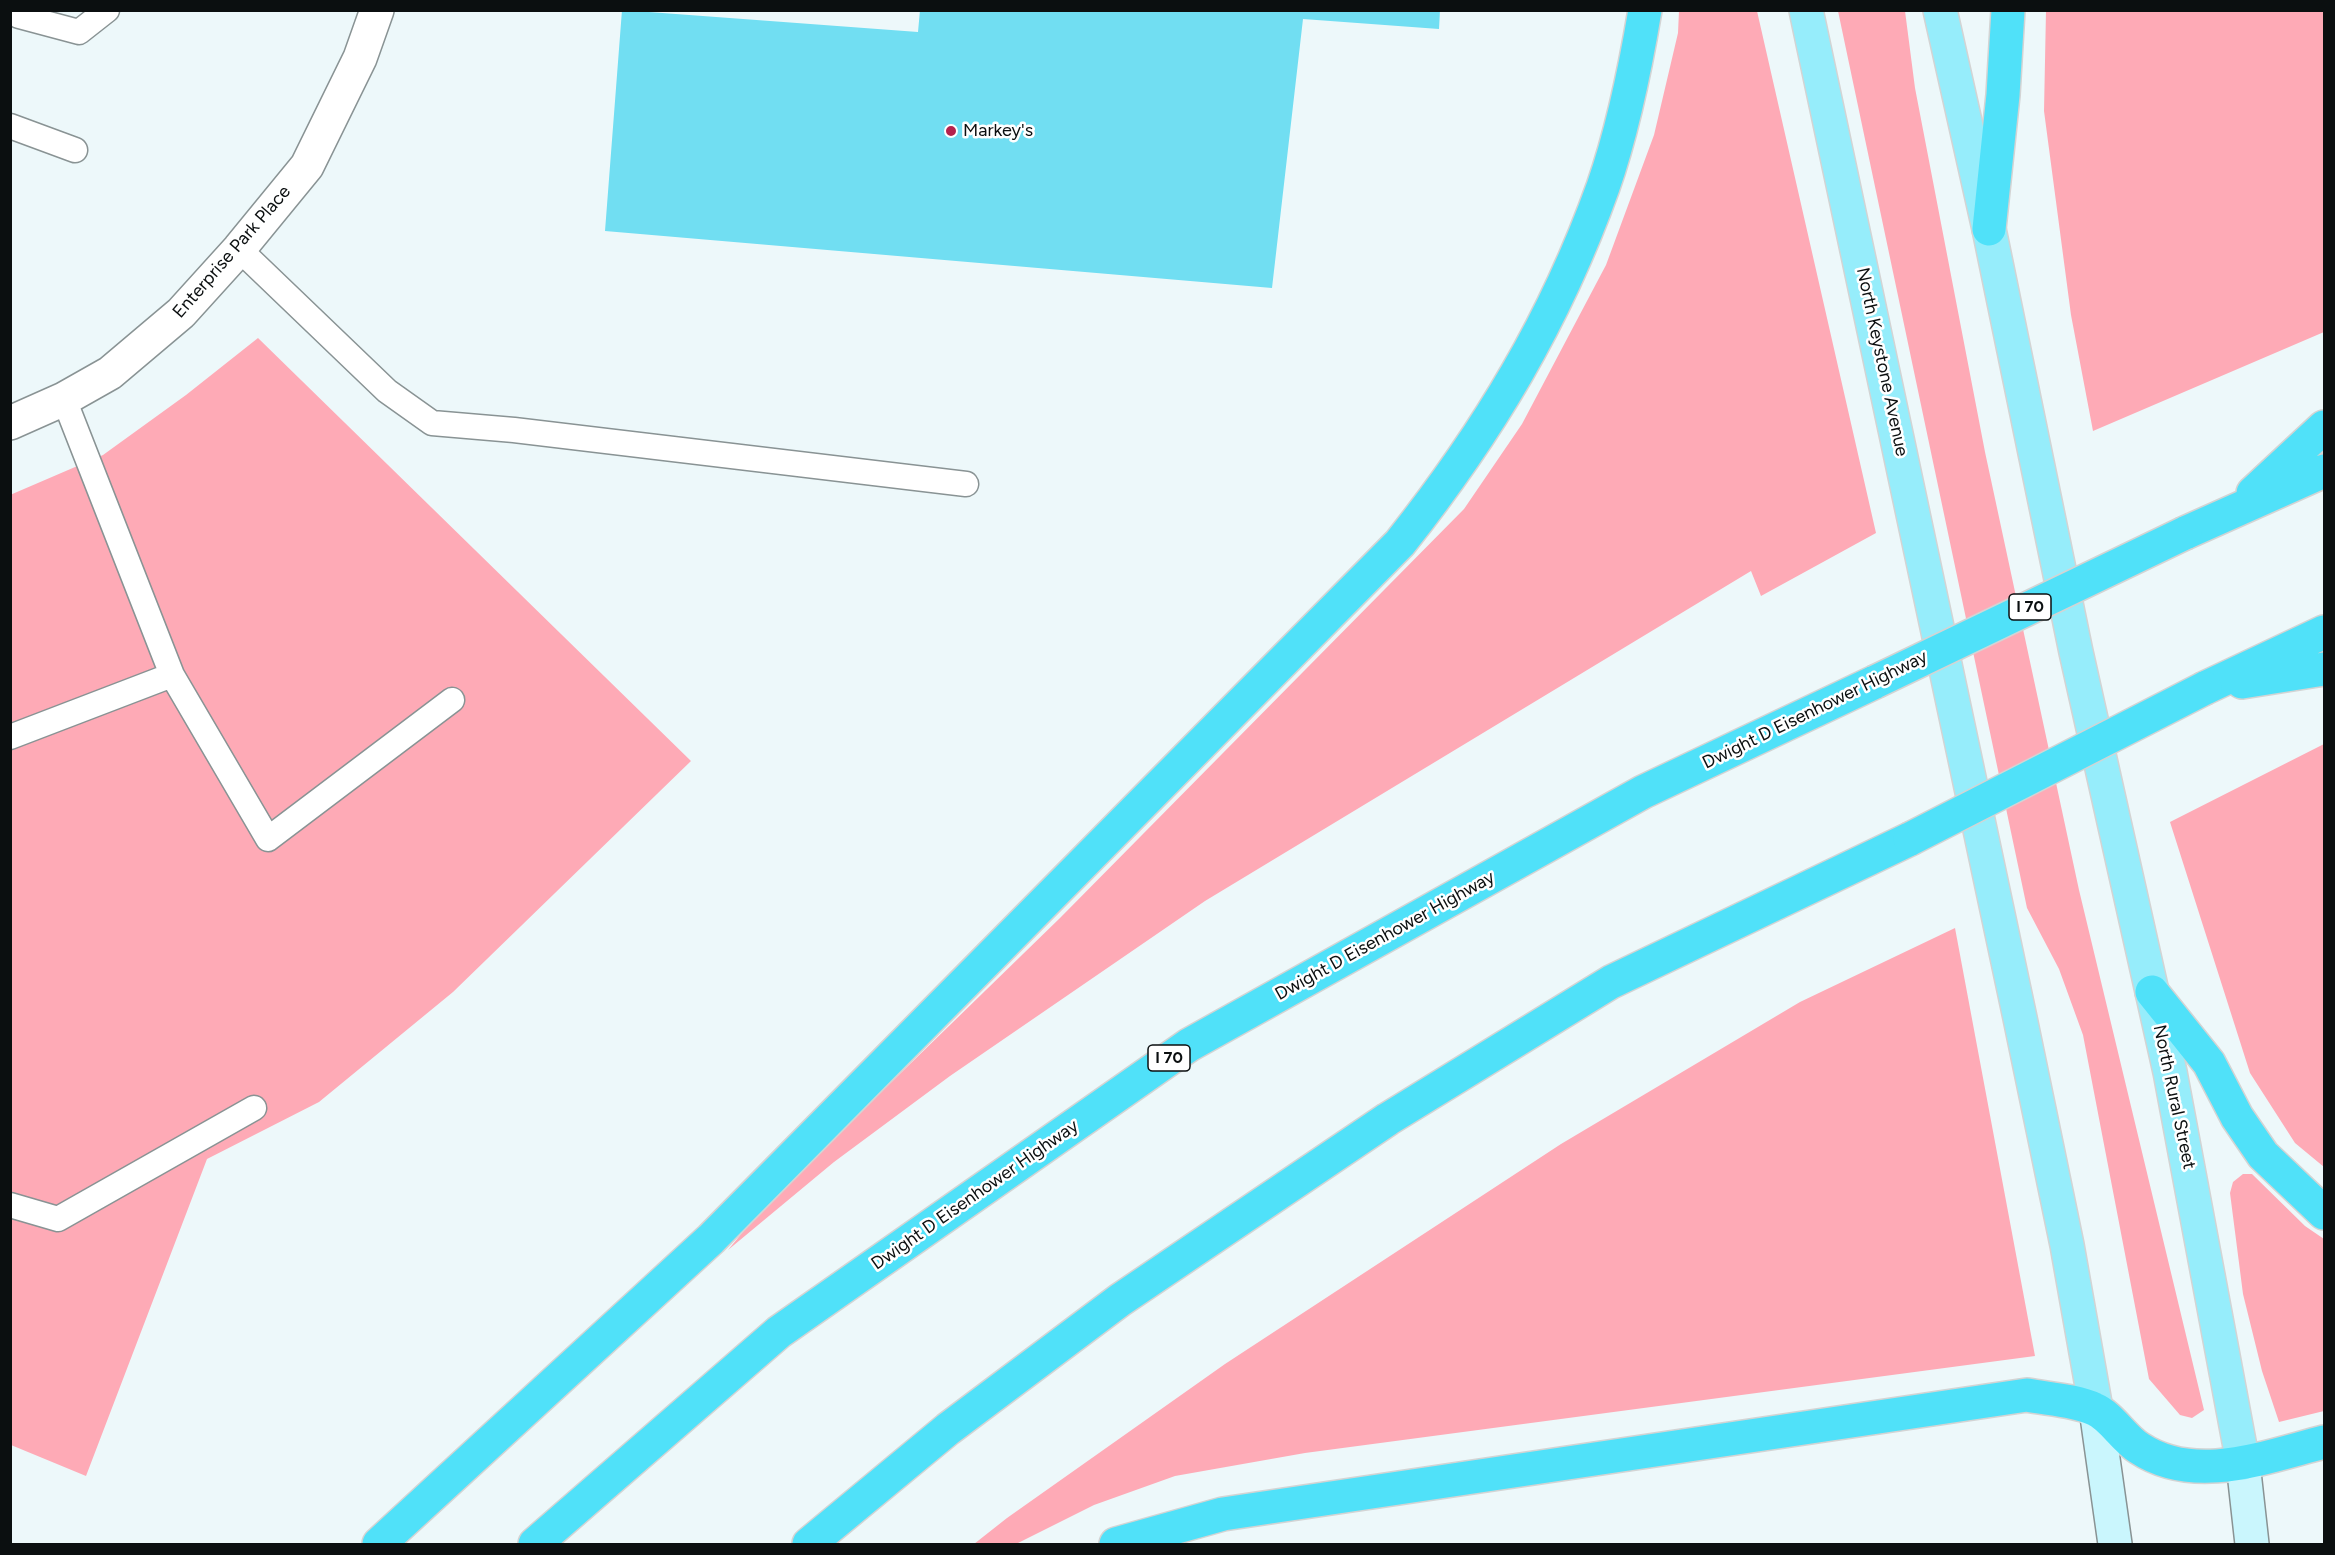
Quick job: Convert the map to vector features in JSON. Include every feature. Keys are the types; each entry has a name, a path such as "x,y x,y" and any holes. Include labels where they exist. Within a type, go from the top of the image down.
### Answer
{"highway":[{"path":"388,1536 711,1239 1400,543 1447,483 1502,401 1544,326 1604,186 1618,138 1645,10"},
{"path":"1989,230 2003,95 2008,10"},
{"path":"2233,511 2325,427"},
{"name":"Dwight D Eisenhower Highway","path":"535,1545 779,1332 1189,1045 1643,792 2185,533 2325,471"},
{"path":"809,1545 948,1429 1111,1307 1378,1125 1611,982 1910,839 2205,688 2325,632"},
{"path":"2205,688 2325,669"},
{"path":"2152,992 2209,1063 2237,1117 2263,1155 2325,1213"},
{"path":"1116,1545 1223,1514 2027,1395 2096,1409 2139,1448 2174,1463 2208,1467 2243,1463 2325,1443"}],"main road":[{"name":"North Keystone Avenue","path":"1806,10 2067,1245 2096,1409"},
{"path":"1940,10 1989,230"},
{"name":"North Rural Street","path":"1989,230 2076,652 2152,992 2218,1319 2243,1463 2252,1545"},
{"path":"2096,1409 2115,1545"}],"street":[{"name":"Enterprise Park Place","path":"10,423 64,399 110,373 181,313 238,249 307,166 360,58 377,10"}],"lane":[{"path":"13,10 19,16 79,32 107,10"},
{"path":"10,126 75,150"},
{"path":"238,249 387,391 432,423 514,430 966,484"},
{"path":"64,399 172,675 268,839 452,700"},
{"path":"10,737 172,675"},
{"path":"10,1205 58,1219 254,1108"}],"shaded area":[{"path":"1679,11 1757,11 1876,533 1761,596 1751,571 1205,901 950,1076 834,1162 728,1250 765,1205 1060,918 1464,509 1522,424 1606,265 1654,135 1678,33"},
{"path":"1838,11 1905,11 1915,88 1985,452 2079,890 2204,1410 2192,1418 2180,1415 2149,1379 2083,1035 2059,969 2027,908"},
{"path":"2046,11 2324,11 2324,332 2093,431 2071,315 2044,111"},
{"path":"258,338 691,761 453,992 319,1102 207,1159 86,1476 11,1445 10,495 103,455 186,395"},
{"path":"2324,744 2324,1167 2295,1143 2250,1073 2170,822"},
{"path":"1955,928 2035,1356 1305,1453 1175,1476 1094,1505 1016,1544 974,1544 1007,1518 1225,1364 1561,1144 1800,1002"},
{"path":"2243,1174 2252,1174 2305,1226 2324,1239 2324,1411 2279,1422 2262,1371 2243,1294 2230,1193 2233,1182"}],"building":[{"name":"Markey's","path":"622,10 918,32 920,10 1440,10 1439,29 1303,19 1272,288 605,231"}],"place":[{"name":"Markey's","path":"951,131"}]}
